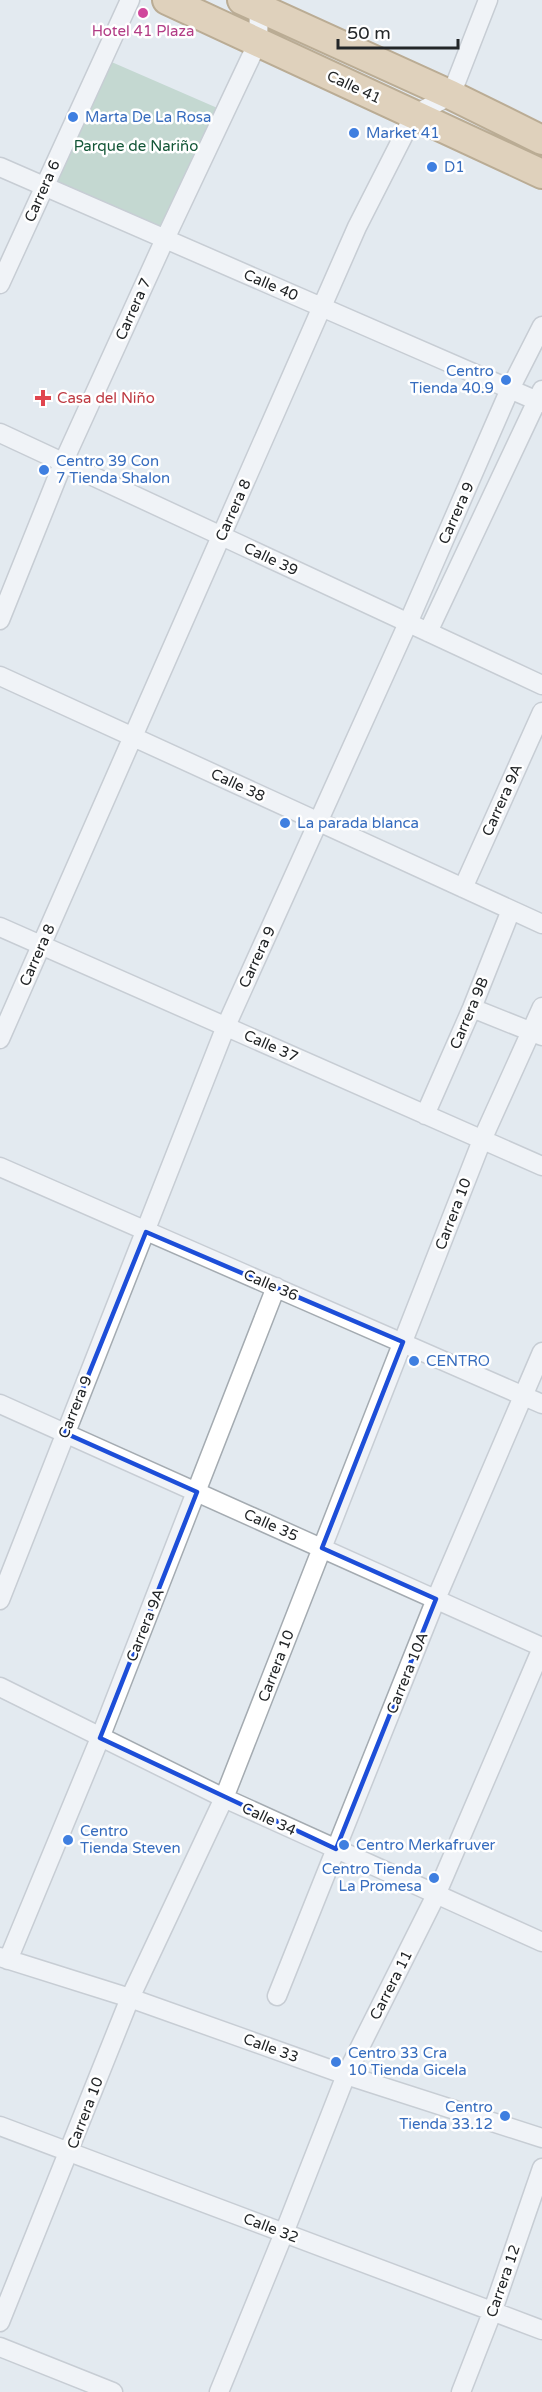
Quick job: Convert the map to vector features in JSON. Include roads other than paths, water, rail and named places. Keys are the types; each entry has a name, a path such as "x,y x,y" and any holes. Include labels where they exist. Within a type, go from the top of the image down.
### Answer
{"main road":[{"name":"Calle 41","path":"167,0 542,174"},
{"path":"255,2 542,140"}],"street":[{"name":"Carrera 6","path":"0,284 130,0"},
{"path":"414,115 451,95 488,0"},
{"name":"Carrera 7","path":"0,620 63,463 258,42 255,2"},
{"name":"Carrera 8","path":"0,1039 357,227 414,115"},
{"name":"Calle 40","path":"0,167 510,389 540,398"},
{"name":"Carrera 9","path":"0,1600 226,1026 408,623 510,389 542,326"},
{"name":"Carrera 9","path":"428,632 540,398"},
{"name":"Calle 39","path":"0,434 542,685"},
{"name":"Calle 38","path":"0,676 542,924"},
{"name":"Carrera 9A","path":"463,888 542,712"},
{"name":"Carrera 9B","path":"424,1115 472,1008 510,910"},
{"name":"Calle 37","path":"0,927 542,1166"},
{"name":"Carrera 10","path":"0,2322 130,1998 224,1798 482,1140 536,1034 542,1007"},
{"path":"472,1008 536,1034"},
{"name":"Calle 36","path":"0,1167 542,1404"},
{"name":"Carrera 9A","path":"4,1959 100,1738 276,1287"},
{"name":"Carrera 10A","path":"277,1996 436,1599 542,1352"},
{"name":"Calle 35","path":"0,1404 542,1647"},
{"name":"Carrera 11","path":"219,2392 346,2075 436,1895 542,1647"},
{"name":"Calle 34","path":"0,1687 224,1798 542,1942"},
{"name":"Calle 33","path":"4,1959 130,1998 346,2075 542,2138"},
{"name":"Calle 32","path":"0,2126 542,2330"},
{"name":"Carrera 12","path":"461,2392 493,2310 542,2168"},
{"path":"0,2347 113,2392"}],"place":[{"name":"Hotel 41 Plaza","path":"143,13"},
{"name":"Marta De La Rosa","path":"73,117"},
{"name":"Market 41","path":"354,133"},
{"name":"D1","path":"432,167"},
{"name":"Centro Tienda 40.9","path":"506,380"},
{"name":"Casa del Niño","path":"43,398"},
{"name":"Centro 39 Con 7 Tienda Shalon","path":"44,470"},
{"name":"La parada blanca","path":"285,823"},
{"name":"CENTRO","path":"414,1361"},
{"name":"Centro Tienda Steven","path":"68,1840"},
{"name":"Centro Merkafruver","path":"344,1845"},
{"name":"Centro Tienda La Promesa","path":"434,1878"},
{"name":"Centro 33 Cra 10 Tienda Gicela","path":"336,2062"},
{"name":"Centro Tienda 33.12","path":"505,2116"}],"park label":[{"name":"Parque de Nariño","path":"136,146"}]}
